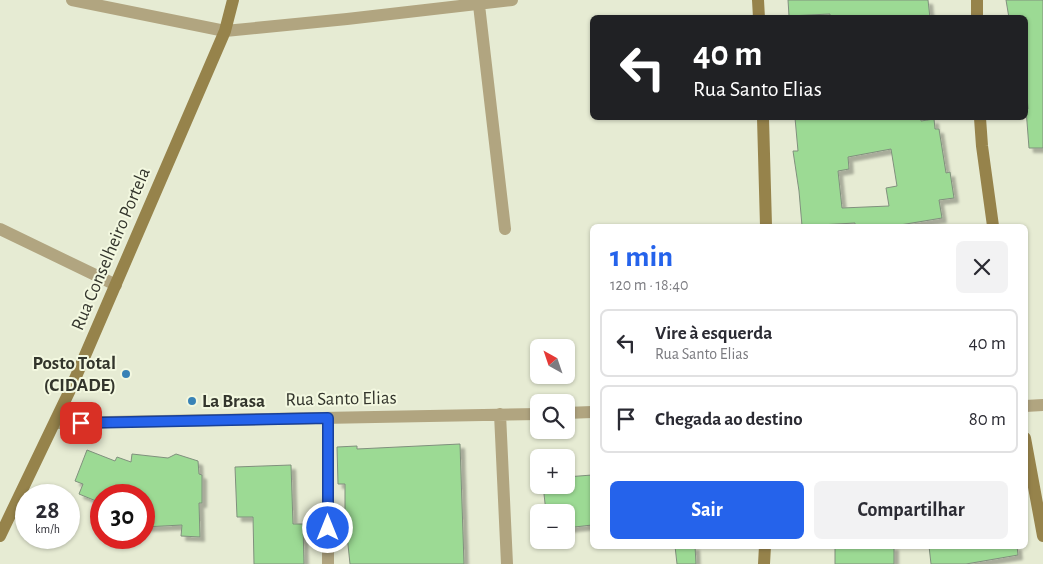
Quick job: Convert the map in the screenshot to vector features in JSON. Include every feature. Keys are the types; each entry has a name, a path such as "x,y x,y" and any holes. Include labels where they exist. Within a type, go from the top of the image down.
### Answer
{"main road":[{"name":"Rua Conselheiro Portela","path":"0,536 55,423 116,286 225,31 233,0"},
{"path":"758,0 759,15"},
{"path":"977,0 977,15"},
{"path":"763,120 766,224"},
{"path":"980,120 993,224"},
{"path":"1028,454 1043,536"},
{"path":"764,564 765,549"}],"street":[{"path":"72,0 225,31 512,0"},
{"path":"479,5 505,229"},
{"path":"0,229 116,286"},
{"path":"1028,406 1043,405"},
{"path":"575,413 590,412"},
{"path":"500,414 506,564"},
{"name":"Rua Santo Elias","path":"55,423 530,414"},
{"path":"328,418 328,564"}],"building":[{"path":"788,0 928,0 930,15 830,14 789,15"},
{"path":"1006,0 1043,0 1043,148 1029,148 1027,120 1028,15 1008,15"},
{"path":"795,120 934,120 935,129 939,129 946,173 950,172 954,198 939,200 942,218 906,224 802,224 793,151 798,151","holes":["891,149 897,186 886,188 889,206 842,208 838,171 849,169 848,157"]},
{"path":"460,444 464,564 350,564 345,516 345,484 338,484 337,447 357,446 357,449"},
{"path":"87,450 115,461 117,457 131,462 132,454 168,458 176,454 198,461 199,474 202,475 202,503 199,503 200,537 181,536 182,525 155,526 155,484 90,484 90,498 80,494 83,484 75,481"},
{"path":"291,465 293,524 303,524 304,564 254,564 253,517 237,517 235,467"},
{"path":"590,475 590,525 575,527 575,504 545,504 544,494 575,494 575,476"},
{"path":"675,549 695,549 696,564 677,564"},
{"path":"835,549 894,549 894,564 835,564"},
{"path":"929,549 1017,549 1018,555 966,564 931,564"}],"place":[{"name":"Posto Total (CIDADE)","path":"126,374"},
{"name":"La Brasa","path":"192,401"}],"route":[{"path":"81,423 328,418 328,528"}]}
